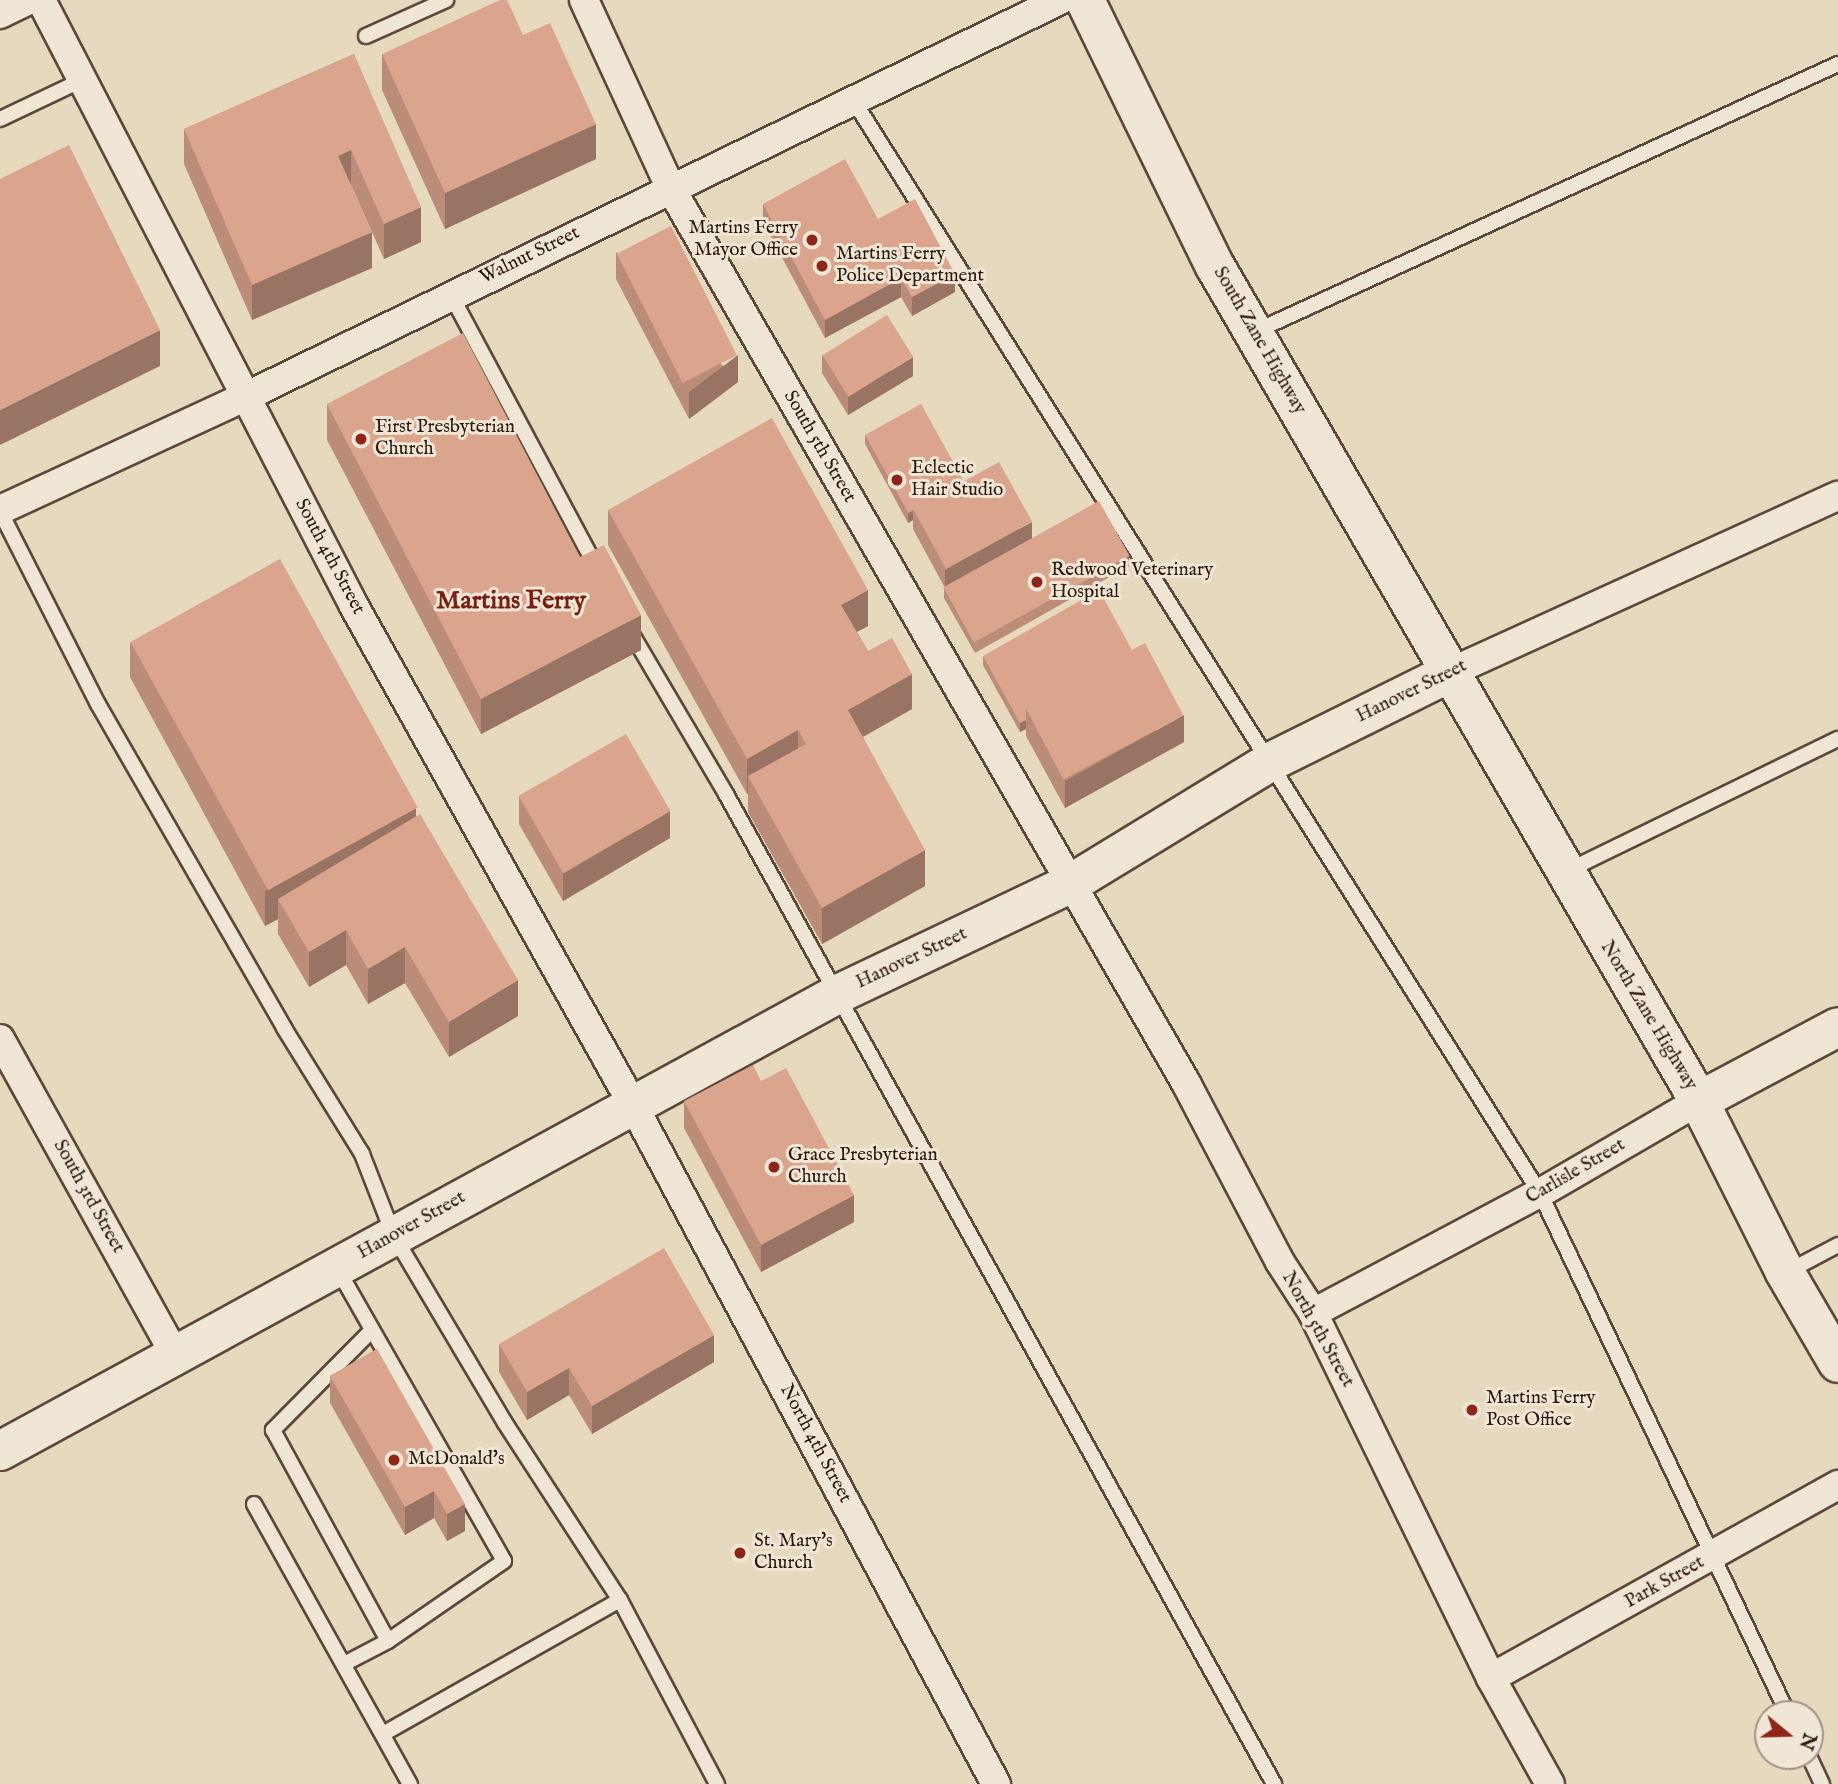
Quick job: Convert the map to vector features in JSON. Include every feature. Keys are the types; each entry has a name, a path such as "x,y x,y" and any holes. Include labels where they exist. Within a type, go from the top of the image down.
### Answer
{"main road":[{"name":"South Zane Highway","path":"1085,0 1253,332 1451,673"},
{"name":"Hanover Street","path":"0,1451 836,995 1070,884 1270,762 1451,673"},
{"name":"North Zane Highway","path":"1451,673 1563,873 1699,1101 1785,1272 1838,1363"},
{"name":"Carlisle Street","path":"1699,1101 1838,1027"}],"street":[{"path":"0,14 29,0"},
{"name":"South 4th Street","path":"41,0 354,606 633,1105"},
{"name":"South 5th Street","path":"584,0 670,187 1070,884"},
{"name":"Walnut Street","path":"0,511 245,397 852,98 1060,0"},
{"name":"Hanover Street","path":"1451,673 1838,496"},
{"name":"North 5th Street","path":"1070,884 1186,1083 1280,1262 1313,1313 1491,1678 1549,1784"},
{"name":"South 3rd Street","path":"0,1039 175,1355"},
{"name":"Carlisle Street","path":"1313,1313 1540,1193 1699,1101"},
{"name":"North 4th Street","path":"633,1105 996,1784"},
{"name":"Park Street","path":"1491,1678 1838,1485"}],"lane":[{"path":"366,37 446,0"},
{"path":"1253,332 1838,64"},
{"path":"0,119 82,80"},
{"path":"852,98 1540,1193 1711,1558 1781,1700"},
{"path":"451,295 604,580"},
{"path":"0,511 98,704 284,1028 362,1154 394,1236 505,1423 620,1600 717,1784"},
{"path":"623,618 836,995 1274,1784"},
{"path":"1563,873 1838,739"},
{"path":"1785,1272 1838,1245"},
{"path":"336,1267 504,1561 388,1641 344,1664"},
{"path":"372,1330 273,1430 388,1641"},
{"path":"254,1504 410,1784"},
{"path":"383,1734 620,1600"}],"building":[{"path":"500,0 507,0 523,35 550,23 596,124 445,193 382,54"},
{"path":"354,54 421,207 384,224 351,150 338,156 372,232 252,285 184,129"},
{"path":"69,145 160,330 0,410 0,179"},
{"path":"845,159 878,219 915,199 955,274 912,297 901,278 825,320 763,204"},
{"path":"671,226 737,355 682,383 617,254"},
{"path":"887,315 913,357 849,397 823,355"},
{"path":"463,333 580,557 604,545 641,615 481,699 327,404"},
{"path":"921,404 964,482 908,513 865,435"},
{"path":"772,418 868,590 841,605 868,651 892,638 912,674 848,710 925,850 822,908 748,776 806,744 798,730 747,759 608,510"},
{"path":"999,462 1032,521 946,569 913,510"},
{"name":"Redwood Veterinary Hospital","path":"1099,501 1130,556 974,642 943,587"},
{"path":"280,559 418,807 268,890 130,642"},
{"path":"1099,590 1132,650 1026,709 1026,720 1020,723 983,656"},
{"path":"1145,643 1183,715 1063,779 1025,707"},
{"path":"626,734 670,811 563,873 519,796"},
{"path":"420,814 518,980 449,1022 405,947 368,969 346,930 309,952 278,899"},
{"path":"753,1065 761,1081 786,1068 854,1195 761,1245 684,1101"},
{"path":"664,1248 714,1335 592,1406 569,1368 527,1392 499,1344"},
{"name":"McDonald's","path":"377,1349 465,1504 447,1514 434,1491 405,1507 330,1376"}],"place":[{"name":"Martins Ferry Mayor Office","path":"812,240"},
{"name":"Martins Ferry Police Department","path":"822,266"},
{"name":"First Presbyterian Church","path":"361,439"},
{"name":"Eclectic Hair Studio","path":"897,480"},
{"name":"Redwood Veterinary Hospital","path":"1037,582"},
{"name":"Grace Presbyterian Church","path":"774,1167"},
{"name":"Martins Ferry Post Office","path":"1472,1410"},
{"name":"McDonald's","path":"394,1460"},
{"name":"St. Mary's Church","path":"740,1553"}],"district":[{"name":"Martins Ferry","path":"511,601"}]}
